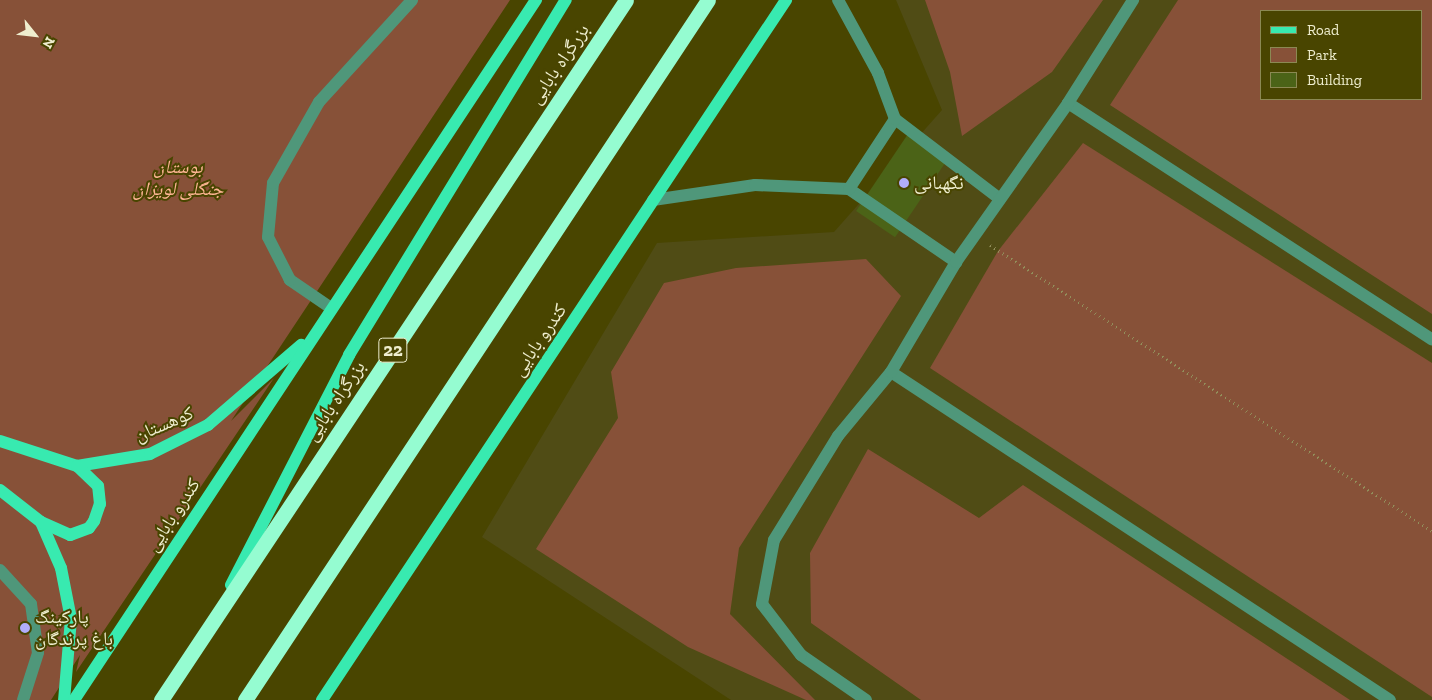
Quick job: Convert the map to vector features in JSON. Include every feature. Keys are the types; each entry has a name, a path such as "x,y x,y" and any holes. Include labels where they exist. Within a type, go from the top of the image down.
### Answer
{"highway":[{"name":"بزرگراه بابایی","path":"161,700 626,0"},
{"path":"245,700 708,0"}],"main road":[{"name":"کندرو بابایی","path":"74,700 313,335 536,0"},
{"path":"209,627 349,355 566,0"},
{"name":"کندرو بابایی","path":"322,700 786,0"},
{"name":"کوهستان","path":"0,441 77,466 150,454 208,426 313,335"},
{"path":"0,490 41,522 70,535 89,528 94,521 100,504 98,486 77,466"},
{"path":"41,522 61,568 71,619 64,700"}],"street":[{"path":"331,308 290,280 268,236 273,183 319,102 412,0"},
{"path":"838,0 878,73 895,119 1000,199"},
{"path":"866,700 801,655 762,604 774,540 838,436 892,372 956,262 1068,103 1132,0"},
{"path":"1068,103 1432,339"},
{"path":"849,189 895,119"},
{"path":"654,200 755,185 849,189 956,262"},
{"path":"892,372 1390,700"},
{"path":"0,570 31,604 38,654 23,700"}],"path":[{"path":"974,236 1432,531"}],"shaded area":[{"path":"896,0 1432,0 1432,700 731,700 482,537 657,243 834,232 942,110"}],"green space":[{"name":"بوستان جنگلی لویزان","path":"0,0 510,0 231,421 274,378 76,672 80,655 51,700 0,700"},
{"path":"925,0 1103,0 1052,72 962,136 950,72"},
{"path":"1178,0 1432,0 1432,314 1110,105"},
{"path":"1083,143 1432,363 1432,697 930,368 998,251"},
{"path":"866,259 901,296 739,548 730,614 815,700 806,700 688,647 536,549 618,418 611,372 664,283 736,268"},
{"path":"868,449 979,518 1023,485 1350,700 921,700 811,623 810,553"}],"building":[{"name":"نگهبانی","path":"912,128 951,154 895,237 856,211"}],"place":[{"name":"نگهبانی","path":"904,183"},
{"name":"پارکینگ باغ پرندگان","path":"25,628"}]}
